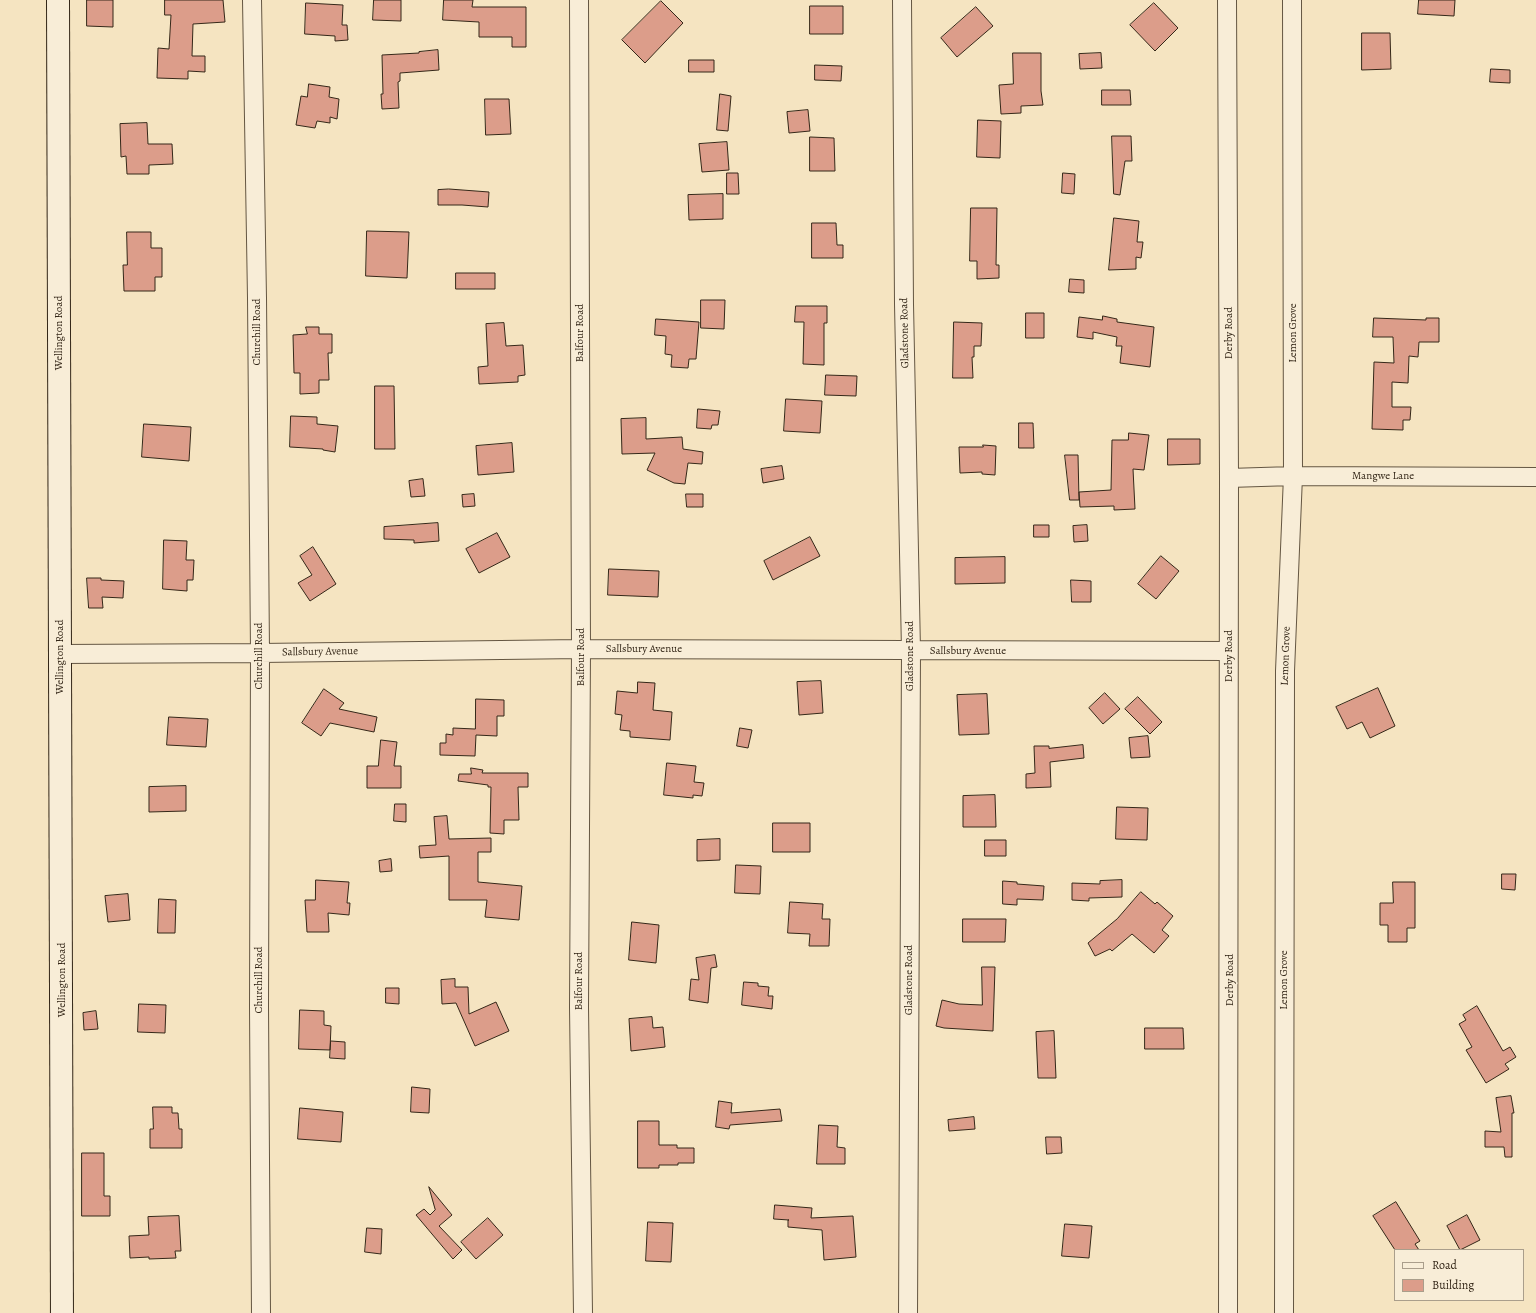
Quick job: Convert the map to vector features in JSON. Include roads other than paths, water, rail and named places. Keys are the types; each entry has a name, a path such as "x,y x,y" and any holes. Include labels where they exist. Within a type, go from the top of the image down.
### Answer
{"main road":[{"name":"Wellington Road","path":"58,0 62,1313"}],"street":[{"name":"Churchill Road","path":"252,0 260,653 259,1006 261,1313"},
{"name":"Balfour Road","path":"579,0 581,648 578,1007 583,1313"},
{"name":"Gladstone Road","path":"902,0 905,312 911,650 908,1313"},
{"name":"Derby Road","path":"1228,0 1230,478 1228,651 1230,1001 1228,1313"},
{"name":"Lemon Grove","path":"1284,1313 1285,671 1294,476 1292,0"},
{"name":"Mangwe Lane","path":"1230,478 1294,476 1536,477"},
{"name":"Sallsbury Avenue","path":"59,654 260,653 581,648 1228,651"}]}
